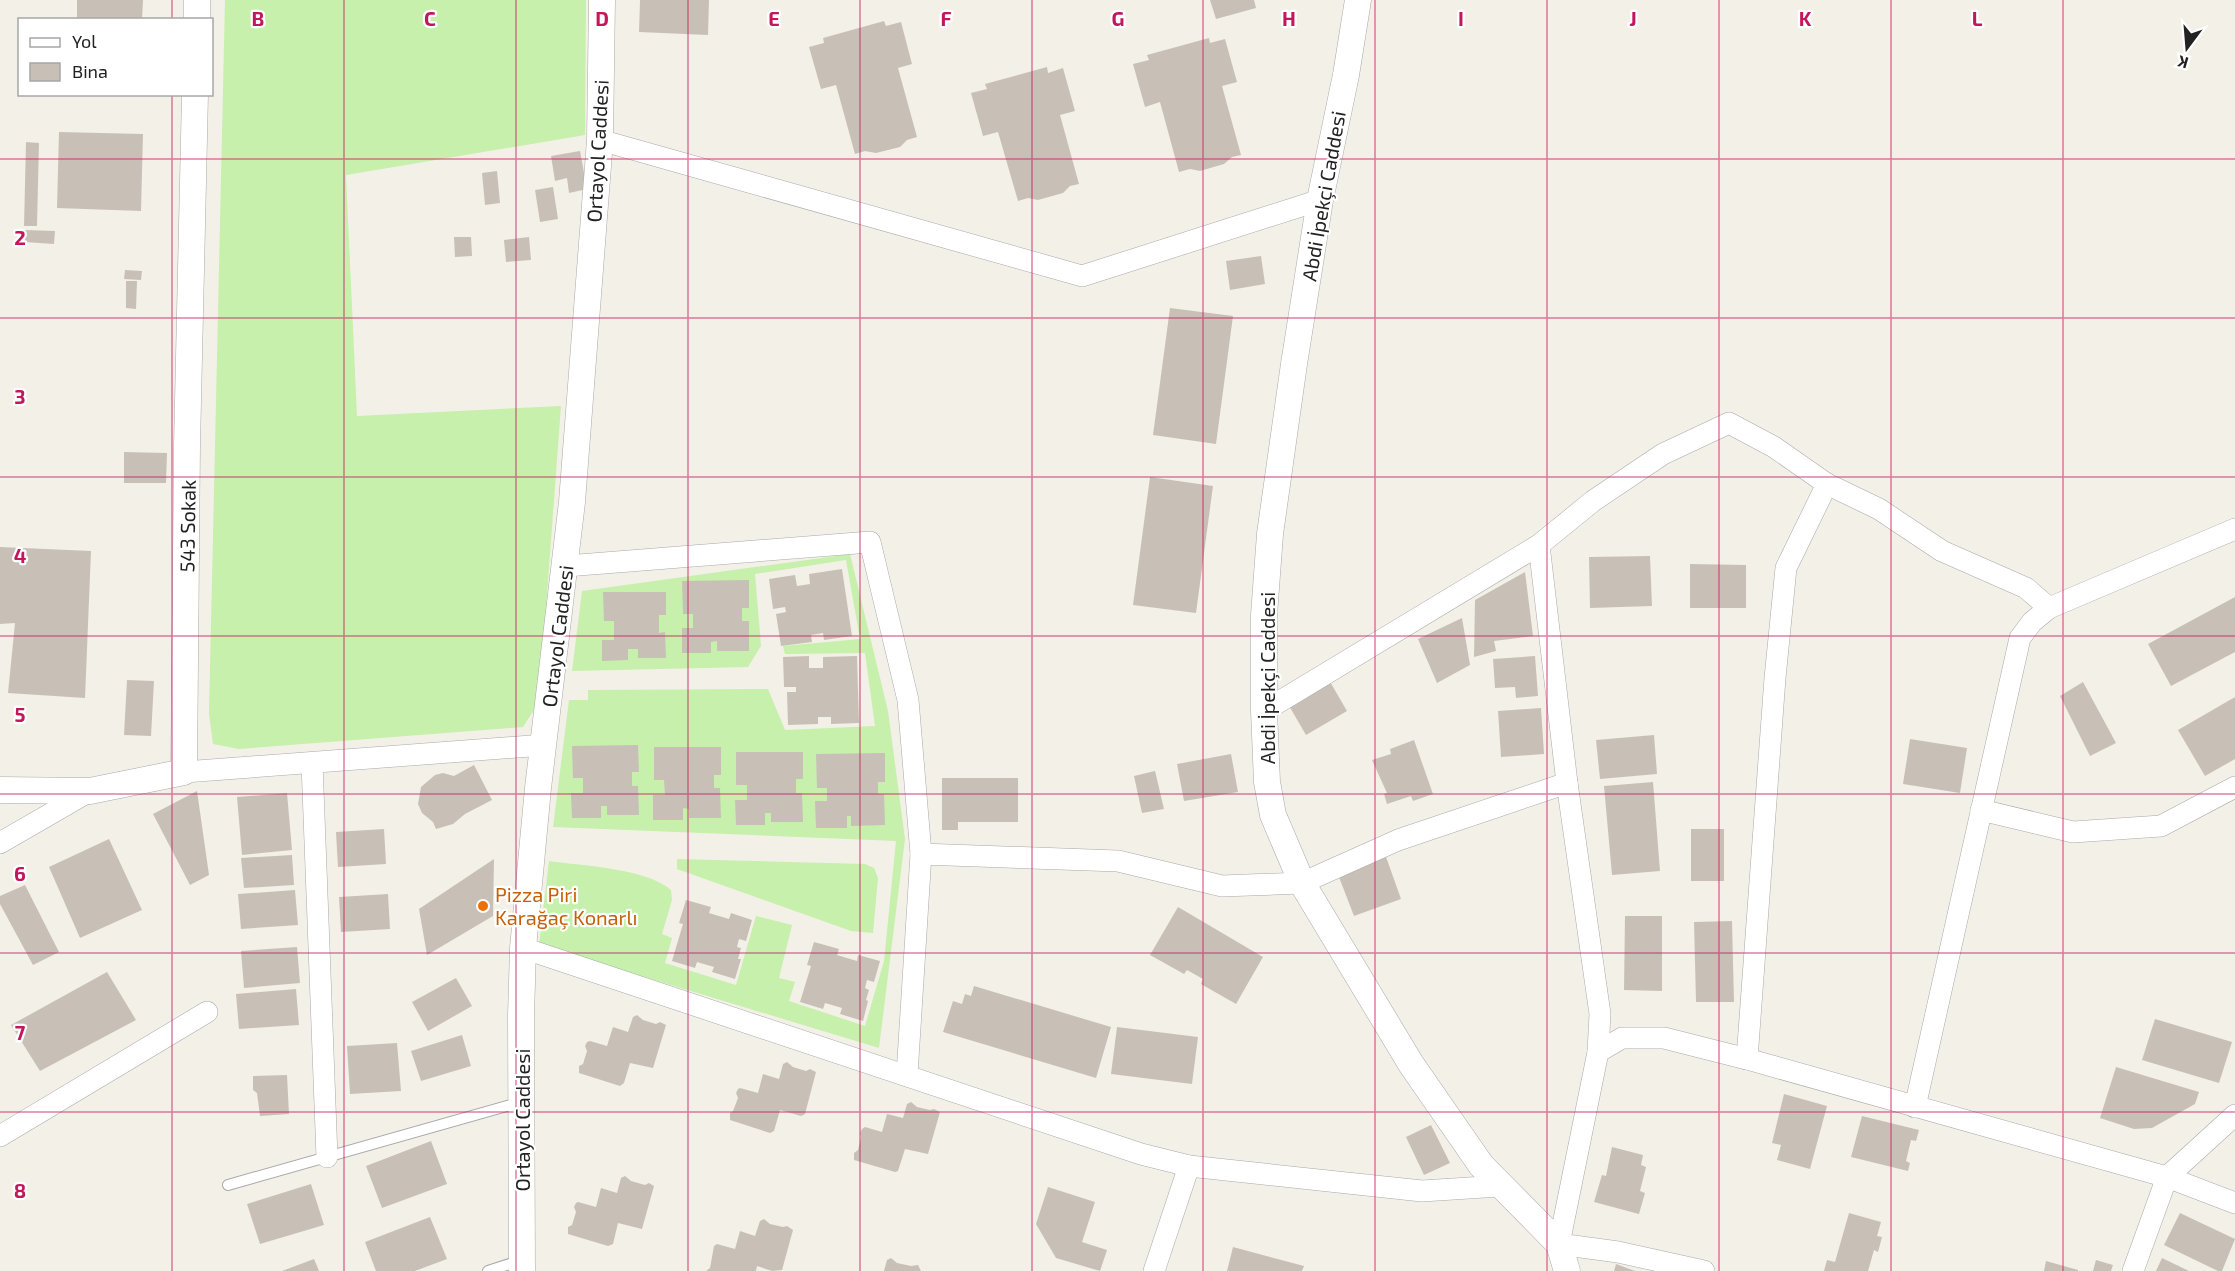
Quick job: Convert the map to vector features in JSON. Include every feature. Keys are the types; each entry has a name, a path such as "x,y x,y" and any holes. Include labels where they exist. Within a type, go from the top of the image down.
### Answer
{"street":[{"path":"197,0 197,18"},
{"name":"Ortayol Caddesi","path":"522,1266 523,948 544,745 566,566 600,140 602,0"},
{"name":"Abdi İpekçi Caddesi","path":"1358,0 1346,75 1320,200 1270,534 1264,615 1267,782 1273,815 1302,883 1411,1064 1481,1165 1559,1244 1567,1271"},
{"name":"543 Sokak","path":"184,772 187,445 195,96"},
{"path":"600,140 1082,276 1320,200"},
{"path":"1264,711 1539,545 1593,501 1663,454 1729,423 1774,447 1827,484 1879,509 1942,551 2026,588 2049,608"},
{"path":"1747,1059 1775,678 1786,568 1827,484"},
{"path":"1915,1107 2020,638 2032,622 2049,608 2235,529"},
{"path":"566,566 870,542 908,700 921,854 907,1075"},
{"path":"1539,545 1567,783 1600,1014 1598,1052 1559,1244 1618,1252 1704,1271"},
{"path":"0,790 90,791 184,772 544,745"},
{"path":"312,763 327,1157"},
{"path":"921,854 1118,861 1222,886 1302,883 1398,840 1567,783"},
{"path":"1981,810 2073,832 2161,826 2235,787"},
{"path":"0,843 90,791"},
{"path":"523,948 1141,1154 1189,1166 1422,1191 1500,1186"},
{"path":"0,1136 207,1012"},
{"path":"1598,1052 1622,1038 1664,1038 1747,1059 2167,1177 2235,1203"},
{"path":"2133,1271 2167,1177 2235,1114"},
{"path":"1154,1271 1189,1166"}],"lane":[{"path":"228,1185 523,1101"},
{"path":"488,1271 522,1266"}],"green space":[{"path":"225,0 586,0 585,135 346,175 357,416 561,406 539,702 523,727 239,749 213,744 209,714"},
{"path":"850,554 888,711 905,839 879,1048 539,945 549,861 630,872 660,883 671,890 672,900 662,934 672,938 665,963 736,985 756,916 792,925 779,978 795,982 789,1001 865,1026 884,961 896,841 553,827 569,700 588,700 588,690 768,689 785,730 875,726 865,653 785,654 783,646 860,639 846,560 755,574 761,646 748,667 572,671 582,591"},
{"path":"677,859 865,864 874,868 878,878 873,933 851,931 677,869"}],"building":[{"path":"77,0 143,0 142,18 77,18"},
{"path":"640,0 709,0 708,35 639,32"},
{"path":"1210,0 1254,0 1256,8 1216,19"},
{"path":"884,21 886,26 901,22 912,64 898,68 917,137 907,140 900,147 876,153 865,151 855,154 836,85 821,89 809,47 824,43 823,38"},
{"path":"1209,38 1210,43 1225,39 1237,82 1222,86 1241,155 1232,157 1224,164 1200,171 1190,169 1179,172 1160,102 1145,107 1133,64 1149,60 1147,55"},
{"path":"1047,67 1048,73 1063,68 1075,111 1060,115 1079,184 1070,186 1063,193 1038,200 1028,198 1018,201 998,132 983,136 971,93 987,89 985,84"},
{"path":"59,132 143,134 141,211 57,208"},
{"path":"26,142 39,143 37,226 24,226"},
{"path":"580,151 587,189 569,193 567,178 555,181 551,156"},
{"path":"497,171 500,203 485,205 482,173"},
{"path":"553,187 558,219 540,222 535,190"},
{"path":"25,230 55,231 54,244 24,242"},
{"path":"454,237 471,237 472,256 455,257"},
{"path":"529,237 531,260 506,262 504,240"},
{"path":"1261,256 1265,284 1230,290 1226,261"},
{"path":"125,270 142,271 141,280 124,279"},
{"path":"126,281 137,281 136,309 126,308"},
{"path":"1170,308 1233,316 1216,444 1153,435"},
{"path":"124,452 167,453 166,483 124,483"},
{"path":"1150,477 1213,486 1196,613 1133,605"},
{"path":"0,547 91,551 85,698 8,693 15,623 0,624"},
{"path":"1650,556 1652,606 1590,608 1589,557"},
{"path":"1690,564 1746,565 1746,608 1690,608"},
{"path":"842,569 852,636 824,640 823,633 811,635 812,642 781,646 776,614 786,612 785,607 773,609 769,579 795,575 797,586 810,584 809,574"},
{"path":"1525,572 1533,636 1494,641 1496,651 1474,657 1475,600"},
{"path":"749,580 749,608 742,608 742,621 749,621 749,651 717,651 717,641 711,642 711,653 682,653 682,628 693,628 693,614 683,614 682,581"},
{"path":"603,592 666,592 666,615 659,615 659,633 665,632 666,658 638,658 638,649 628,649 628,660 602,661 602,640 614,640 614,621 604,621"},
{"path":"2235,597 2235,652 2171,686 2148,644"},
{"path":"1462,618 1470,665 1437,683 1418,639"},
{"path":"809,656 809,668 823,668 823,657 857,656 859,723 831,724 831,717 818,717 818,724 788,725 787,692 796,692 796,687 784,687 783,657"},
{"path":"1535,656 1538,696 1516,698 1515,687 1495,688 1493,659"},
{"path":"127,680 154,681 151,736 124,735"},
{"path":"1329,680 1347,711 1306,735 1288,704"},
{"path":"2083,682 2116,743 2090,756 2060,696"},
{"path":"2235,697 2235,759 2205,776 2178,730"},
{"path":"1541,708 1544,754 1501,757 1498,711"},
{"path":"1654,735 1657,774 1600,779 1596,740"},
{"path":"1910,739 1967,748 1960,793 1903,784"},
{"path":"1414,740 1433,794 1413,801 1411,796 1387,804 1384,794 1387,793 1372,760 1391,754 1390,749"},
{"path":"638,745 639,772 632,772 632,786 638,786 639,815 607,815 607,806 601,806 601,818 572,818 571,793 583,793 583,778 573,778 572,746"},
{"path":"654,747 721,747 721,775 714,775 714,788 720,788 721,818 689,818 689,809 683,808 683,820 653,820 653,795 665,795 664,780 654,780"},
{"path":"736,752 803,752 803,779 796,779 796,793 802,793 803,822 771,822 771,813 765,813 765,825 736,825 735,800 747,800 747,785 736,785"},
{"path":"885,753 885,782 878,782 878,794 884,794 885,825 851,826 851,816 847,816 847,828 816,828 815,801 827,801 827,788 817,788 816,754"},
{"path":"1231,754 1238,792 1184,801 1177,764"},
{"path":"474,765 492,800 465,814 453,824 436,829 433,822 422,813 418,804 421,787 435,775 443,773 454,776"},
{"path":"1155,771 1164,809 1142,813 1134,776"},
{"path":"942,778 1018,778 1018,822 958,822 958,830 942,830"},
{"path":"1653,782 1660,871 1612,875 1604,786"},
{"path":"197,791 209,875 190,885 153,814"},
{"path":"287,793 292,850 242,855 237,797"},
{"path":"384,829 386,864 338,867 336,832"},
{"path":"1691,829 1724,829 1724,881 1691,881"},
{"path":"109,839 142,910 80,938 49,867"},
{"path":"1385,854 1401,899 1354,916 1337,872"},
{"path":"292,855 294,885 244,888 241,858"},
{"path":"494,859 493,916 427,955 419,909"},
{"path":"25,885 59,952 33,965 0,904 0,896"},
{"path":"295,890 298,925 241,929 238,894"},
{"path":"388,894 390,929 341,932 339,897"},
{"path":"686,900 711,907 709,913 729,919 731,913 752,920 746,941 739,939 737,947 741,948 738,959 741,959 735,979 712,972 714,967 697,962 695,968 672,961 683,924 679,923"},
{"path":"1178,907 1263,957 1236,1004 1201,984 1203,979 1187,970 1184,974 1150,955"},
{"path":"1625,916 1662,916 1662,991 1624,990"},
{"path":"1732,921 1734,1002 1696,1002 1694,922"},
{"path":"814,942 839,949 837,955 857,961 858,955 880,961 874,982 867,980 865,988 869,990 866,1000 868,1001 863,1021 840,1014 842,1008 825,1003 823,1009 800,1002 811,966 807,965"},
{"path":"297,947 300,983 244,988 241,951"},
{"path":"107,972 136,1020 40,1071 11,1025"},
{"path":"456,978 472,1006 428,1031 412,1002"},
{"path":"974,986 1111,1027 1096,1078 943,1032 953,1001 962,1004 965,994 971,996"},
{"path":"296,989 299,1025 239,1029 236,994"},
{"path":"637,1015 643,1020 666,1025 653,1068 630,1063 624,1083 620,1086 579,1073 579,1066 583,1064 587,1051 585,1046 587,1042 607,1046 613,1027 628,1032 633,1017"},
{"path":"2155,1019 2232,1042 2219,1083 2142,1060"},
{"path":"1117,1027 1198,1037 1192,1084 1111,1074"},
{"path":"462,1035 471,1066 421,1081 411,1051"},
{"path":"397,1043 401,1091 350,1094 347,1046"},
{"path":"787,1062 793,1067 816,1072 805,1114 801,1116 780,1110 774,1131 770,1133 730,1120 730,1113 738,1098 736,1093 738,1089 758,1093 763,1074 779,1079 783,1064"},
{"path":"2116,1067 2199,1092 2195,1104 2152,1128 2134,1129 2100,1118"},
{"path":"287,1075 289,1114 260,1116 257,1093 253,1090 253,1076"},
{"path":"1784,1094 1827,1106 1810,1169 1777,1160 1781,1145 1772,1143"},
{"path":"911,1102 917,1107 940,1112 928,1154 905,1149 898,1171 895,1172 854,1160 862,1129 865,1127 882,1132 887,1114 903,1118 907,1104"},
{"path":"1862,1116 1919,1130 1916,1141 1911,1140 1906,1161 1910,1163 1908,1171 1851,1157"},
{"path":"1431,1125 1450,1163 1424,1175 1406,1137"},
{"path":"431,1141 447,1184 382,1208 366,1166"},
{"path":"1612,1147 1643,1155 1641,1165 1646,1167 1640,1191 1645,1193 1639,1214 1594,1202 1602,1175 1606,1176"},
{"path":"625,1176 631,1181 645,1185 649,1183 654,1186 642,1229 618,1223 613,1244 608,1246 568,1234 568,1227 572,1225 576,1212 574,1207 576,1203 596,1207 601,1188 617,1193 621,1178"},
{"path":"311,1184 324,1225 260,1244 247,1204"},
{"path":"1048,1187 1095,1202 1082,1242 1107,1250 1100,1271 1056,1258 1036,1224"},
{"path":"1849,1213 1881,1222 1877,1236 1882,1237 1878,1252 1874,1250 1868,1271 1824,1271 1827,1260 1835,1262"},
{"path":"2180,1213 2235,1239 2222,1271 2164,1245"},
{"path":"430,1217 447,1259 415,1271 376,1271 365,1242"},
{"path":"764,1219 770,1224 787,1226 793,1230 782,1270 772,1271 757,1266 756,1271 706,1271 710,1268 714,1246 717,1244 735,1249 740,1231 755,1236 760,1221"},
{"path":"1233,1247 1304,1266 1302,1271 1227,1271"},
{"path":"891,1258 897,1263 918,1265 921,1271 884,1271 887,1260"},
{"path":"2162,1258 2189,1271 2156,1271"},
{"path":"314,1259 319,1271 282,1271"},
{"path":"2096,1260 2113,1265 2111,1271 2093,1271"},
{"path":"2046,1261 2078,1270 2078,1271 2044,1271"},
{"path":"1616,1264 1635,1271 1614,1271"}],"place":[{"name":"Pizza Piri Karağaç Konarlı","path":"483,906"}]}
